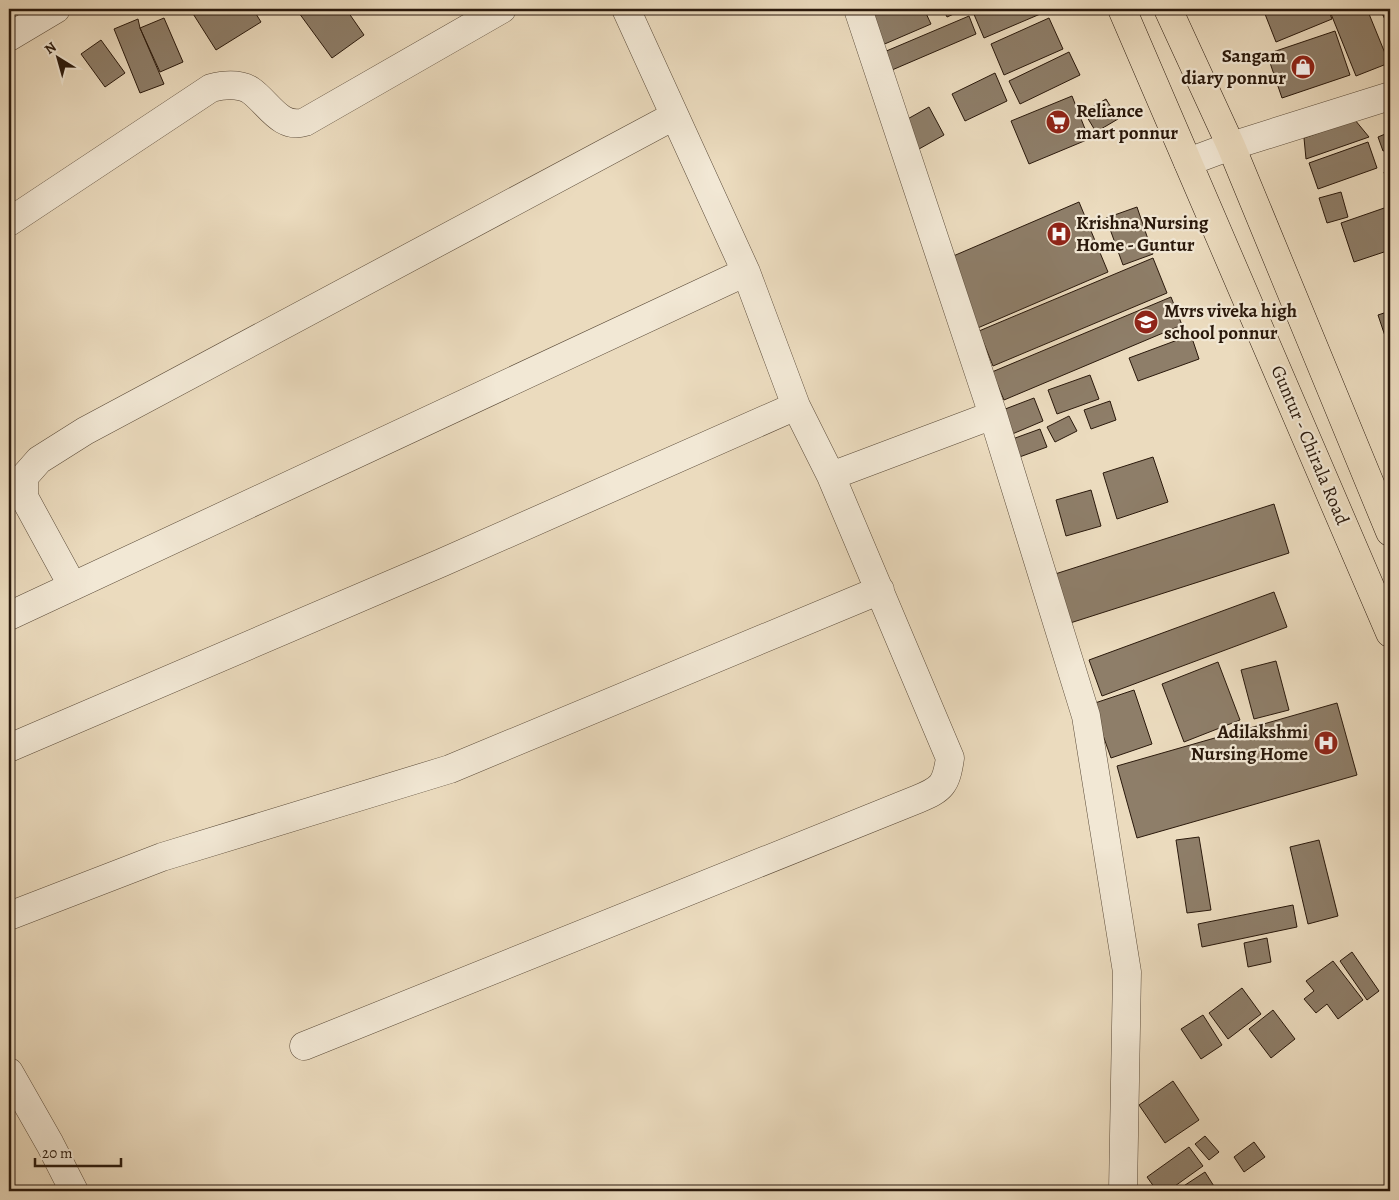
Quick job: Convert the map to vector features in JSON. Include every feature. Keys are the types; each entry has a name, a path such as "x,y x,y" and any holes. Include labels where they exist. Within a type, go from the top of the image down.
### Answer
{"main road":[{"name":"Guntur - Chirala Road","path":"1122,9 1390,633"},
{"path":"1168,9 1231,146 1388,527 1348,536"}],"street":[{"path":"9,37 56,9"},
{"path":"9,222 211,88 229,84 248,89 286,122 296,125 305,122 502,9"},
{"path":"304,1046 936,792 947,776 950,758 880,590 831,476 796,406 746,272 626,9"},
{"path":"858,9 993,415 1086,716 1127,972 1123,1191"},
{"path":"1188,162 1231,146 1390,96"},
{"path":"72,585 24,497 24,477 39,460 85,431 674,116"},
{"path":"9,616 746,272"},
{"path":"9,748 441,563 796,406"},
{"path":"831,476 993,415"},
{"path":"9,916 162,857 450,769 880,590"},
{"path":"9,1072 74,1191"}],"building":[{"path":"190,9 253,9 261,22 216,50"},
{"path":"305,9 346,9 364,35 332,58 299,13"},
{"path":"874,9 924,9 931,24 880,46 865,13"},
{"path":"943,9 965,9 947,17"},
{"path":"980,9 1052,9 984,38 973,12"},
{"path":"1263,9 1328,9 1332,19 1276,42"},
{"path":"1329,9 1367,9 1389,63 1356,76"},
{"path":"1380,9 1390,9 1390,30"},
{"path":"969,16 976,34 892,70 884,52"},
{"path":"164,18 183,62 160,72 140,28"},
{"path":"1049,18 1063,49 1004,75 991,44"},
{"path":"138,19 164,84 140,93 114,29"},
{"path":"1335,31 1350,75 1282,98 1267,54"},
{"path":"101,40 125,73 105,87 81,54"},
{"path":"1069,52 1080,75 1020,104 1009,81"},
{"path":"995,73 1007,101 965,121 952,94"},
{"path":"1072,96 1089,139 1029,164 1011,121"},
{"path":"1106,99 1118,119 1096,132 1084,112"},
{"path":"929,107 944,135 919,149 904,121"},
{"path":"1355,120 1369,137 1306,159 1304,138"},
{"path":"1390,132 1390,149 1383,151 1378,137"},
{"path":"1368,142 1377,168 1318,189 1309,163"},
{"path":"1390,170 1390,194 1384,172"},
{"path":"1341,192 1348,217 1327,223 1319,198"},
{"path":"1079,202 1108,272 973,330 944,260"},
{"path":"1390,206 1390,250 1354,262 1341,223"},
{"path":"1137,207 1153,254 1123,265 1106,218"},
{"path":"1153,258 1167,293 993,366 979,331"},
{"path":"1171,297 1182,325 1004,400 992,372"},
{"path":"1390,311 1390,351 1378,315"},
{"path":"1191,335 1199,359 1138,381 1129,358"},
{"path":"1090,375 1099,399 1057,414 1048,390"},
{"path":"1034,398 1043,421 1010,435 1000,411"},
{"path":"1110,401 1116,420 1091,429 1084,410"},
{"path":"1069,416 1077,431 1055,442 1047,427"},
{"path":"1040,429 1047,447 1014,459 1007,441"},
{"path":"1153,457 1168,502 1117,519 1103,473"},
{"path":"1091,490 1101,526 1066,536 1056,500"},
{"path":"1274,504 1289,553 1067,624 1052,575"},
{"path":"1274,592 1287,627 1102,696 1089,660"},
{"path":"1276,661 1289,710 1254,719 1241,670"},
{"path":"1218,662 1240,720 1184,742 1162,684"},
{"path":"1134,690 1152,744 1111,758 1092,704"},
{"path":"1337,703 1357,775 1137,838 1117,766"},
{"path":"1199,837 1211,910 1187,913 1176,840"},
{"path":"1319,840 1338,916 1308,924 1290,847"},
{"path":"1293,905 1297,927 1202,947 1198,924"},
{"path":"1267,938 1271,962 1248,967 1244,943"},
{"path":"1352,952 1379,991 1367,1000 1340,961"},
{"path":"1333,961 1363,1000 1338,1019 1327,1004 1316,1013 1304,999 1314,991 1306,981"},
{"path":"1242,988 1261,1014 1228,1039 1209,1013"},
{"path":"1273,1010 1295,1039 1271,1058 1249,1029"},
{"path":"1203,1015 1222,1045 1201,1059 1181,1029"},
{"path":"1173,1081 1199,1120 1165,1143 1139,1105"},
{"path":"1205,1136 1219,1152 1209,1160 1195,1144"},
{"path":"1254,1142 1265,1157 1244,1172 1234,1157"},
{"path":"1189,1147 1203,1166 1168,1191 1157,1191 1147,1177"},
{"path":"1205,1172 1217,1191 1176,1191"}],"place":[{"name":"Sangam diary ponnur","path":"1303,67"},
{"name":"Reliance mart ponnur","path":"1058,122"},
{"name":"Krishna Nursing Home - Guntur","path":"1059,234"},
{"name":"Mvrs viveka high school ponnur","path":"1146,322"},
{"name":"Adilakshmi Nursing Home","path":"1326,743"}]}
